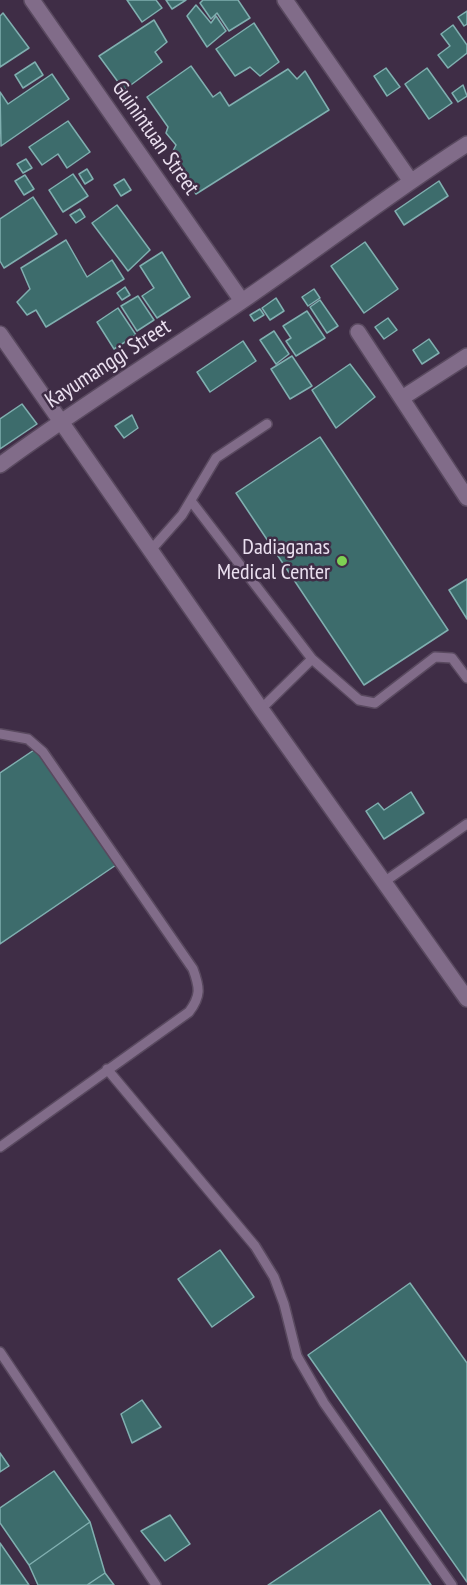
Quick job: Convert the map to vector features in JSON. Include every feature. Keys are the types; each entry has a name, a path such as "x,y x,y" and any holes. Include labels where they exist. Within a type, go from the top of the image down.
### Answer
{"street":[{"name":"Guinintuan Street","path":"32,0 242,302"},
{"path":"285,0 410,180"},
{"name":"Kayumanggi Street","path":"0,465 60,422 242,302 347,229 410,180 467,144"},
{"path":"358,332 467,498"},
{"path":"0,334 261,709 467,999"},
{"path":"402,398 467,356"}],"lane":[{"path":"151,550 182,515 216,458 267,424"},
{"path":"191,501 312,659 359,700 375,703 435,657 452,658 467,678"},
{"path":"261,709 312,659"},
{"path":"0,734 28,739 43,752 193,969 200,987 199,998 189,1012 0,1147"},
{"path":"384,882 467,824"},
{"path":"107,1069 255,1246 281,1295 297,1356 324,1403 452,1585"},
{"path":"0,1352 156,1585"}],"building":[{"path":"127,0 156,0 162,8 142,22"},
{"path":"166,0 186,0 172,9"},
{"path":"203,0 238,0 250,18 229,31 217,13 211,19 200,3"},
{"path":"196,5 211,23 216,16 226,31 207,47 187,16"},
{"path":"467,11 467,24 464,26 458,17"},
{"path":"3,13 29,48 0,67 0,16"},
{"path":"154,20 167,42 155,52 162,62 124,90 99,56"},
{"path":"254,23 279,62 260,76 250,67 235,76 216,49"},
{"path":"453,25 467,45 467,53 448,68 438,55 450,46 441,34"},
{"path":"35,62 43,75 23,88 15,75"},
{"path":"191,66 213,97 220,92 229,106 288,69 297,79 305,71 329,110 196,194 172,153 176,145 166,133 168,127 147,97"},
{"path":"386,68 400,87 387,96 374,76"},
{"path":"427,68 452,103 429,119 405,84"},
{"path":"52,74 69,99 1,146 0,92 8,104"},
{"path":"463,85 467,96 458,102 452,93"},
{"path":"68,121 90,152 67,168 58,154 42,165 29,147"},
{"path":"26,159 32,168 23,173 17,164"},
{"path":"87,169 93,179 85,184 79,174"},
{"path":"73,174 88,196 63,212 49,190"},
{"path":"25,175 34,189 24,195 15,181"},
{"path":"124,179 131,190 121,196 114,185"},
{"path":"439,181 448,196 404,225 395,211"},
{"path":"33,197 57,234 4,268 0,261 0,219"},
{"path":"117,205 150,250 128,271 92,223"},
{"path":"80,209 85,217 76,223 70,215"},
{"path":"66,240 87,277 112,260 124,279 46,327 36,310 27,315 17,302 30,289 21,268"},
{"path":"365,242 398,289 364,313 331,266"},
{"path":"162,252 190,297 157,318 142,296 154,288 140,266"},
{"path":"125,287 130,295 122,300 117,293"},
{"path":"314,289 320,298 308,306 302,297"},
{"path":"138,296 154,320 137,331 121,306"},
{"path":"276,298 284,311 270,320 262,308"},
{"path":"320,300 338,326 327,333 310,307"},
{"path":"118,308 136,335 114,349 97,322"},
{"path":"260,309 264,315 254,321 250,315"},
{"path":"307,311 325,338 296,356 286,341 291,338 283,326"},
{"path":"388,318 397,330 384,339 375,327"},
{"path":"274,331 289,354 276,364 260,340"},
{"path":"429,339 439,353 422,364 413,350"},
{"path":"243,341 256,361 210,392 197,372"},
{"path":"292,356 312,386 290,399 271,369"},
{"path":"350,364 375,397 336,428 312,390"},
{"path":"22,404 37,424 0,449 0,419"},
{"path":"132,415 138,428 124,438 115,426"},
{"name":"Dadiaganas Medical Center","path":"320,437 448,630 364,685 236,493"},
{"path":"467,579 467,619 449,590"},
{"path":"37,748 116,865 0,944 0,773"},
{"path":"411,792 424,813 384,839 366,811 378,803 384,810"},
{"path":"220,1250 254,1297 212,1327 178,1279"},
{"path":"410,1283 467,1363 467,1582 308,1355"},
{"path":"142,1400 161,1427 132,1443 121,1414"},
{"path":"0,1453 9,1466 0,1472"},
{"path":"54,1471 90,1522 29,1565 0,1523 0,1508"},
{"path":"380,1510 431,1585 268,1585"},
{"path":"170,1515 190,1544 165,1561 141,1531"},
{"path":"90,1522 105,1573 87,1585 38,1585 29,1565"},
{"path":"0,1543 29,1585 0,1585"},
{"path":"105,1573 114,1585 87,1585"}],"place":[{"name":"Dadiaganas Medical Center","path":"342,561"}]}
